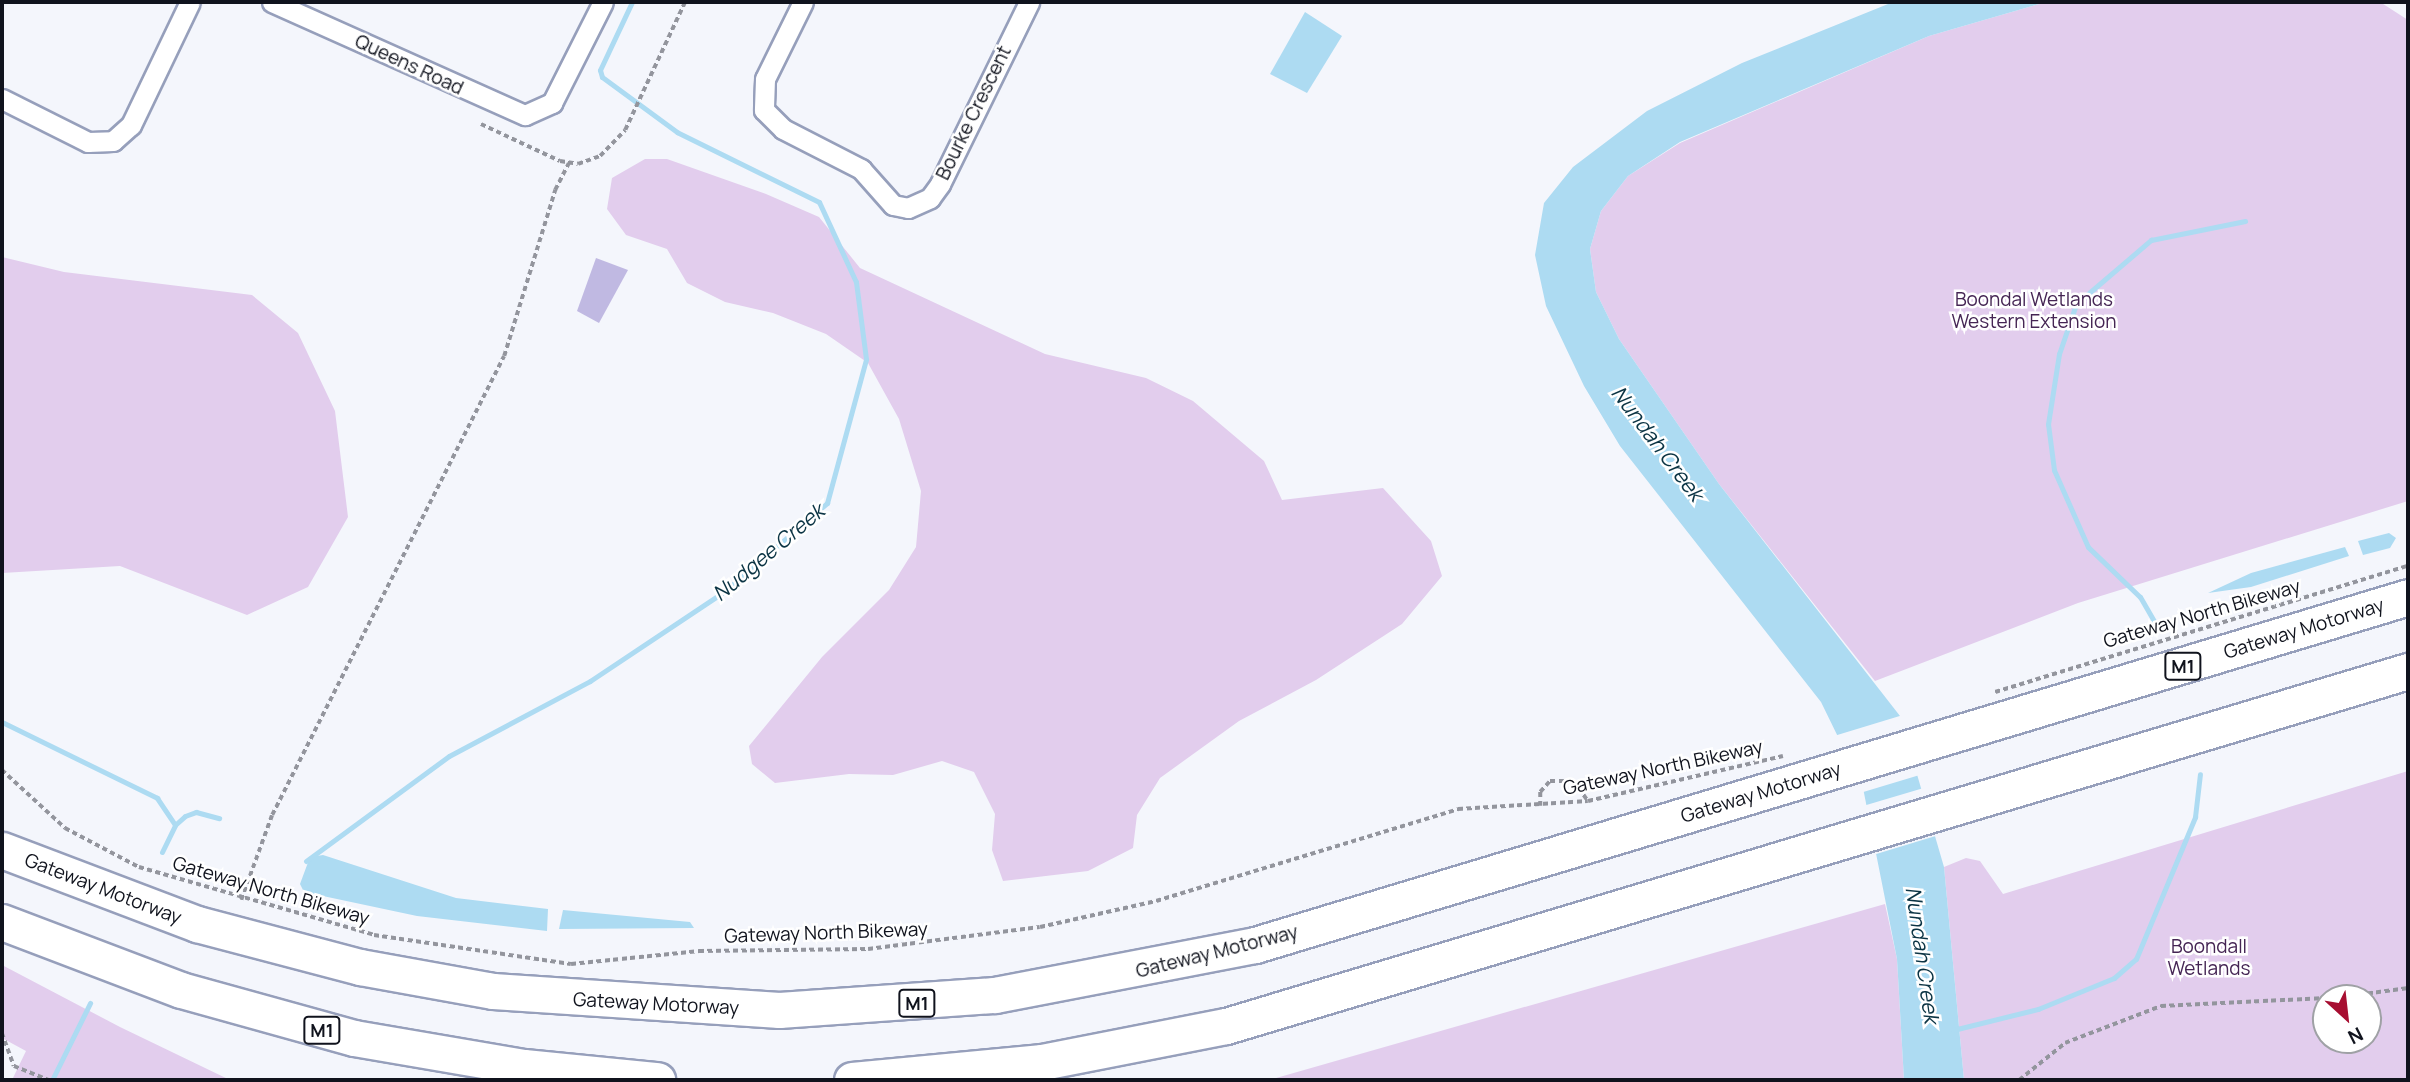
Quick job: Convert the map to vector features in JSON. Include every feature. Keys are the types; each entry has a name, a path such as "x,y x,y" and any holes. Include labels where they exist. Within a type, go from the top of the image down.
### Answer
{"highway":[{"name":"Gateway Motorway","path":"2,850 197,924 359,967 493,991 629,1004 845,1008 1007,994 1243,948 2408,597"},
{"path":"852,1080 1042,1062 1226,1026 2408,671"},
{"name":"M1","path":"2,922 181,990 354,1038 524,1067 657,1080"}],"street":[{"path":"2,99 88,142 113,141 131,125 190,2"},
{"name":"Queens Road","path":"272,2 511,113 531,115 547,108 603,2"},
{"name":"Bourke Crescent","path":"803,2 765,79 765,110 783,129 861,169 893,205 908,208 930,198 940,184 1029,2"}],"path":[{"path":"481,124 569,163 587,162 609,150 634,108 685,2"},
{"path":"240,900 272,815 504,356 555,190 569,163"},
{"name":"Gateway North Bikeway","path":"1989,694 2408,566"},
{"name":"Gateway North Bikeway","path":"2,770 83,841 139,867 240,900 400,940 570,964 699,951 868,949 1094,916 1428,816 1484,806 1539,806 1588,801 1787,755"},
{"path":"1539,806 1540,792 1550,781 1574,781 1588,801"},
{"path":"2382,992 2408,988"},
{"path":"2019,1080 2065,1042 2161,1006 2312,999"},
{"path":"2,1033 14,1066 46,1079"}],"green space":[{"name":"Boondal Wetlands Western Extension","path":"2046,2 2380,2 2408,20 2408,501 2078,603 1875,681 1719,484 1619,339 1596,292 1590,249 1601,211 1628,176 1680,143 1929,36"},
{"path":"645,159 667,159 766,194 819,217 860,268 1045,354 1146,378 1193,401 1264,461 1282,500 1383,488 1431,541 1442,576 1402,624 1316,680 1239,721 1160,778 1137,815 1133,848 1088,871 1003,881 992,850 995,814 974,772 942,761 893,775 849,774 775,783 752,764 749,746 822,657 889,590 916,547 921,491 899,419 868,363 826,334 773,313 725,302 687,283 667,249 626,235 607,209 612,178"},
{"path":"2,257 64,272 252,295 298,333 335,411 348,517 308,587 247,615 120,566 2,573"},
{"name":"Boondall Wetlands","path":"2408,771 2408,1080 1964,1080 1944,867 1966,858 1980,861 2003,894"},
{"path":"1885,904 1897,959 1904,1080 1269,1080"},
{"path":"2,965 120,1027 230,1080 12,1080 26,1051 2,1038"}],"water":[{"name":"Nundah Creek","path":"1893,2 2046,2 1929,36 1680,142 1628,176 1601,211 1590,249 1596,292 1619,339 1719,484 1900,716 1944,867 1964,1080 1904,1080 1897,959 1863,788 1821,702 1620,446 1584,386 1546,306 1535,255 1544,203 1573,167 1647,111 1742,63"},
{"path":"1305,12 1342,36 1307,93 1270,74"},
{"path":"2389,533 2396,538 2390,548 2363,555 2358,541"},
{"path":"2345,547 2349,556 2251,587 2208,593 2251,573"},
{"path":"323,855 456,898 548,909 547,931 417,916 304,892 300,884 310,857"},
{"path":"563,910 690,922 694,928 559,929"}],"pier":[{"path":"1903,715 1923,774 1860,793 1834,736"},
{"path":"1927,787 1939,835 1873,855 1863,806"}],"building":[{"path":"596,258 628,270 599,323 577,311"}],"waterway":[{"name":"Nudgee Creek","path":"306,861 449,756 590,681 725,591 827,503 866,359 856,282 819,202 677,132 602,77 600,70 632,2"},
{"path":"2158,628 2140,597 2088,547 2054,470 2048,424 2059,354 2076,304 2151,240 2245,221"},
{"path":"2,722 157,798 175,825"},
{"path":"1953,1030 2038,1009 2114,978 2136,959 2195,817 2200,774"},
{"name":"Nudgee Creek","path":"162,852 175,825 185,816 196,812 219,818"},
{"name":"Nudgee Creek","path":"52,1080 90,1003"}]}
